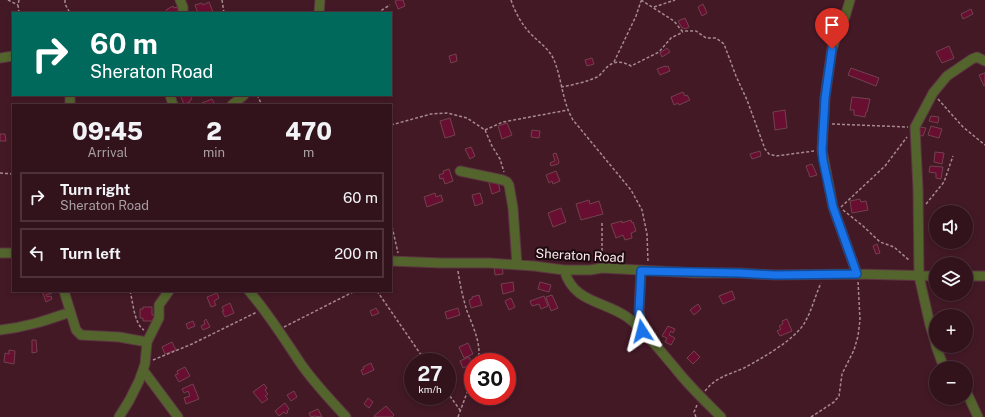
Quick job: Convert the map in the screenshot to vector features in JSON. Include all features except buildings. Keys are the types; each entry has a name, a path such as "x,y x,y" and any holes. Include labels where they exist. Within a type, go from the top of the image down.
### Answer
{"street":[{"path":"180,0 183,7 183,12"},
{"path":"319,12 320,0"},
{"path":"850,0 846,17 837,34 832,49 825,98 822,150 833,207 857,274"},
{"path":"0,58 12,56"},
{"path":"929,320 919,273 918,212 913,127 932,93 947,76 972,59 977,57 985,60"},
{"path":"233,104 243,96"},
{"path":"460,171 507,182 511,190 517,265"},
{"path":"0,253 12,253"},
{"name":"Sheraton Road","path":"396,261 517,265 564,270 590,270 602,268 644,271 775,275 919,273 929,275"},
{"path":"564,270 571,286 581,294 628,317 700,397 721,417"},
{"path":"642,331 639,312 644,271"},
{"path":"973,276 985,276"},
{"path":"64,292 76,330 81,335 149,338"},
{"path":"119,417 136,390 144,367 149,338 159,318 159,305 168,292"},
{"path":"250,292 264,308 300,362 346,417"},
{"path":"0,330 35,325 70,312"},
{"path":"144,367 178,417"},
{"path":"972,405 978,417"}],"path":[{"path":"8,0 18,5"},
{"path":"19,0 19,12"},
{"path":"65,0 65,4 69,12"},
{"path":"222,0 224,12"},
{"path":"511,0 516,14 529,32 544,46 554,60 568,110 573,120 631,190 642,210 647,234 644,271"},
{"path":"561,87 573,85 599,76 614,62 636,16 641,0 674,20 684,31"},
{"path":"654,7 675,0"},
{"path":"379,12 390,5"},
{"path":"614,62 624,62 631,66 659,52 672,38 684,31 696,32 706,38 716,38 724,44 765,149 769,154 776,156 822,150"},
{"path":"932,93 963,127 985,145"},
{"path":"485,130 504,122 568,110"},
{"path":"392,125 431,114 447,113 467,118 485,130 500,159 507,182"},
{"path":"824,124 913,127 906,140 885,166 840,208"},
{"path":"918,212 934,196 944,182 953,156"},
{"path":"0,173 12,174"},
{"path":"831,195 840,208 880,242 894,247 919,273"},
{"path":"602,223 602,268"},
{"path":"392,230 396,261"},
{"path":"457,264 459,284 478,340 480,353"},
{"path":"696,417 694,412 695,408 700,397 710,385 723,376 743,368 774,350 793,336 804,324 825,274"},
{"path":"811,417 834,402 839,396 842,374 854,350 860,320 857,274"},
{"path":"130,292 135,316 140,328 149,338"},
{"path":"279,329 354,292"},
{"path":"378,292 420,353"},
{"path":"144,367 249,317 264,308"},
{"path":"458,417 464,400"},
{"path":"456,404 460,410"}],"route":[{"path":"642,331 639,312 641,271 775,275 857,274 833,207 823,160 822,150 825,98 832,49"}]}
